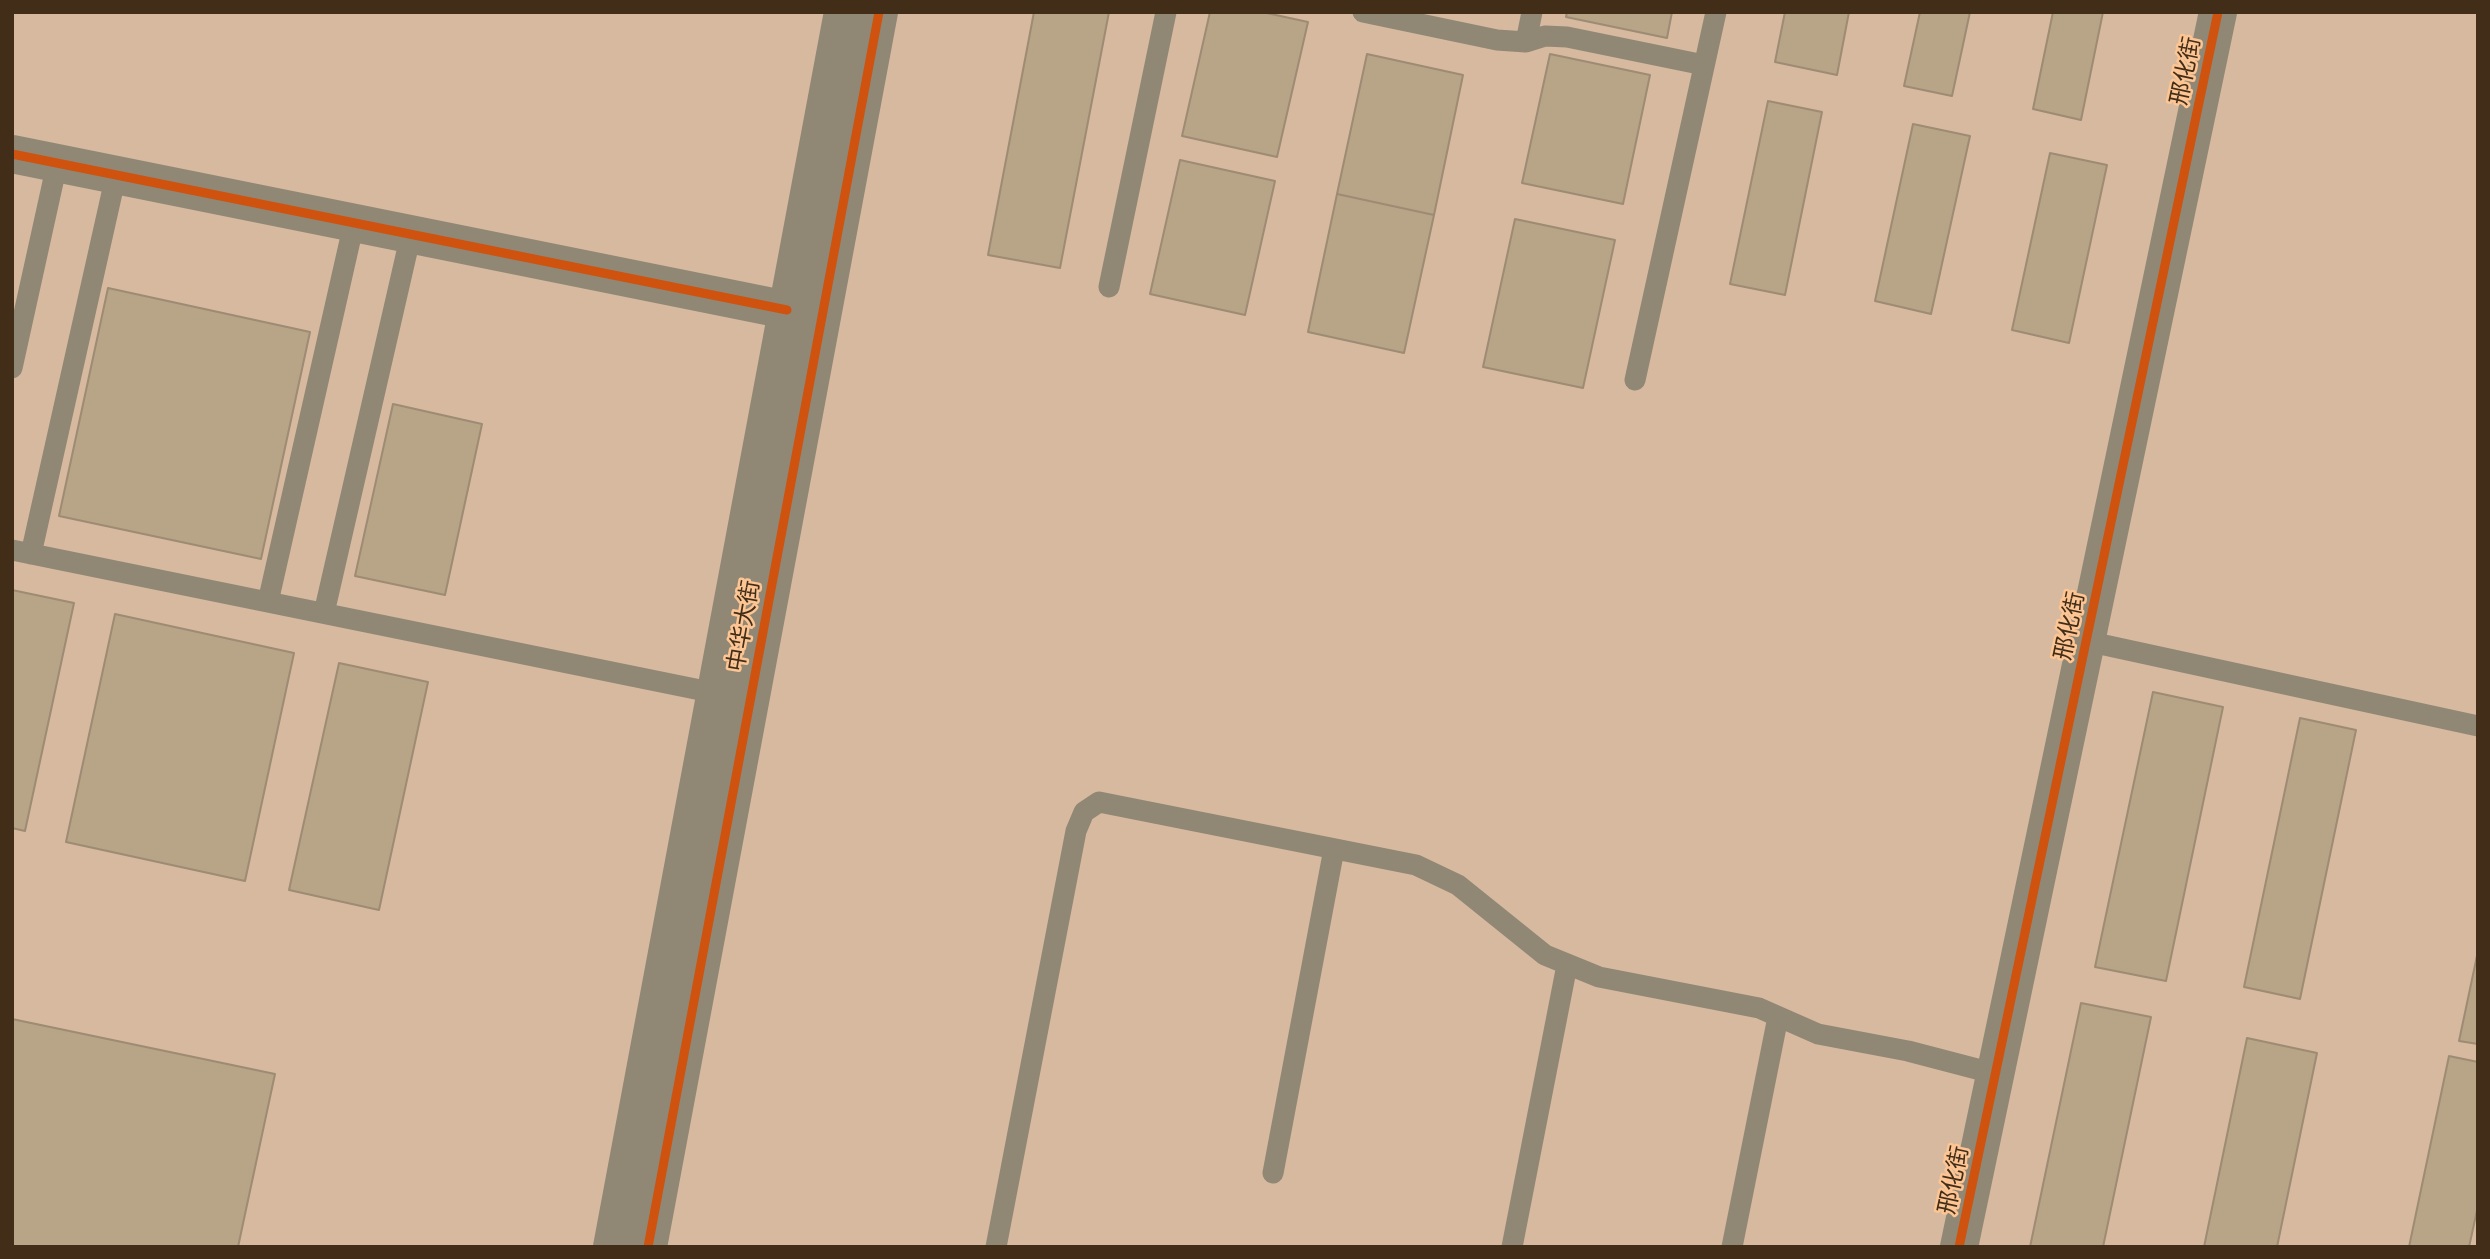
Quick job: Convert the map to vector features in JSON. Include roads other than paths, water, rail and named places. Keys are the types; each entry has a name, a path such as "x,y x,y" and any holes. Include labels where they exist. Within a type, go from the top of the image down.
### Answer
{"street":[{"name":"中华大街","path":"612,1247 843,12"},
{"name":"中华大街","path":"648,1247 879,12"},
{"name":"邢化街","path":"1959,1247 2218,12"},
{"path":"12,155 787,310"}],"lane":[{"path":"1109,287 1166,12"},
{"path":"1363,12 1497,40 1526,42 1545,36 1567,37 1704,65"},
{"path":"1526,42 1532,12"},
{"path":"1635,380 1716,12"},
{"path":"12,368 57,164"},
{"path":"116,175 22,552 715,693"},
{"path":"268,602 354,223"},
{"path":"324,613 411,234"},
{"path":"2087,641 2478,726"},
{"path":"996,1247 1076,831 1084,812 1100,802 1416,865 1458,885 1545,955 1598,977 1759,1008 1818,1034 1908,1051 1996,1074"},
{"path":"1273,1173 1334,849"},
{"path":"1512,1247 1567,965"},
{"path":"1732,1247 1778,1017"}]}
